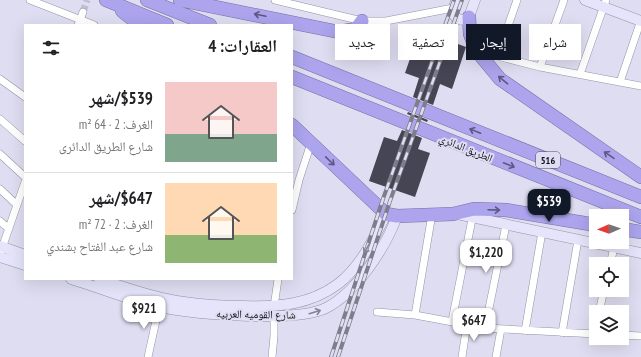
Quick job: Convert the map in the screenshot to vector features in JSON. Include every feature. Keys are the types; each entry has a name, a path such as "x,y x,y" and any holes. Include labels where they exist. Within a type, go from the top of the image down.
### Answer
{"highway":[{"path":"147,0 207,24"},
{"path":"180,0 338,32 356,29 362,21"},
{"path":"108,1 139,24"},
{"path":"108,1 165,24"},
{"path":"469,17 470,34 476,50 500,78 641,177"},
{"name":"الطريق الدائري","path":"293,57 641,197"},
{"name":"الطريق الدائري","path":"293,77 641,217"},
{"path":"293,126 391,215 453,214 506,210 589,224"},
{"path":"629,230 641,232"}],"street":[{"path":"30,0 80,22 83,12"},
{"path":"275,0 362,21 386,20 455,4 455,16 462,20 469,17 475,0"},
{"path":"517,0 499,52 501,57 540,67 641,86"},
{"path":"540,67 564,0"},
{"path":"585,0 605,3 641,21 620,82"},
{"path":"580,74 605,3"},
{"path":"0,79 24,96"},
{"path":"0,119 24,140"},
{"path":"293,132 311,143 296,179 293,202"},
{"path":"0,154 24,176"},
{"path":"1,251 24,185"},
{"path":"0,189 17,205"},
{"path":"452,321 473,213 506,225 589,242"},
{"path":"416,315 432,214"},
{"name":"شارع القوميه العربيه","path":"74,280 159,307 183,311 274,311 311,299 338,284 359,262 391,215"},
{"name":"شارع القوميه العربيه","path":"102,280 183,302 274,311 314,313 327,308 347,292 367,269 392,229 391,215"},
{"path":"0,220 9,229"},
{"path":"485,328 506,225"},
{"path":"525,331 542,232"},
{"path":"562,333 578,240"},
{"path":"619,249 641,253"},
{"path":"1,251 24,255"},
{"path":"1,251 24,263"},
{"path":"272,357 274,311 278,280"},
{"path":"148,357 159,307"},
{"path":"377,312 416,315 485,328 589,334"},
{"path":"462,357 467,324"},
{"path":"496,357 500,329"},
{"path":"629,335 641,336"}],"building":[{"path":"458,44 466,47 452,89 440,84 433,105 413,97 419,78 405,73 410,60 458,60"},
{"path":"408,112 428,120 427,122 407,114"},
{"path":"402,130 422,138 418,149 430,153 415,197 369,181 384,137 397,141"}],"tunnel":[{"path":"83,12 87,0"}],"railway":[{"path":"331,357 383,199 454,0"},
{"path":"338,357 390,201 462,0"}]}
